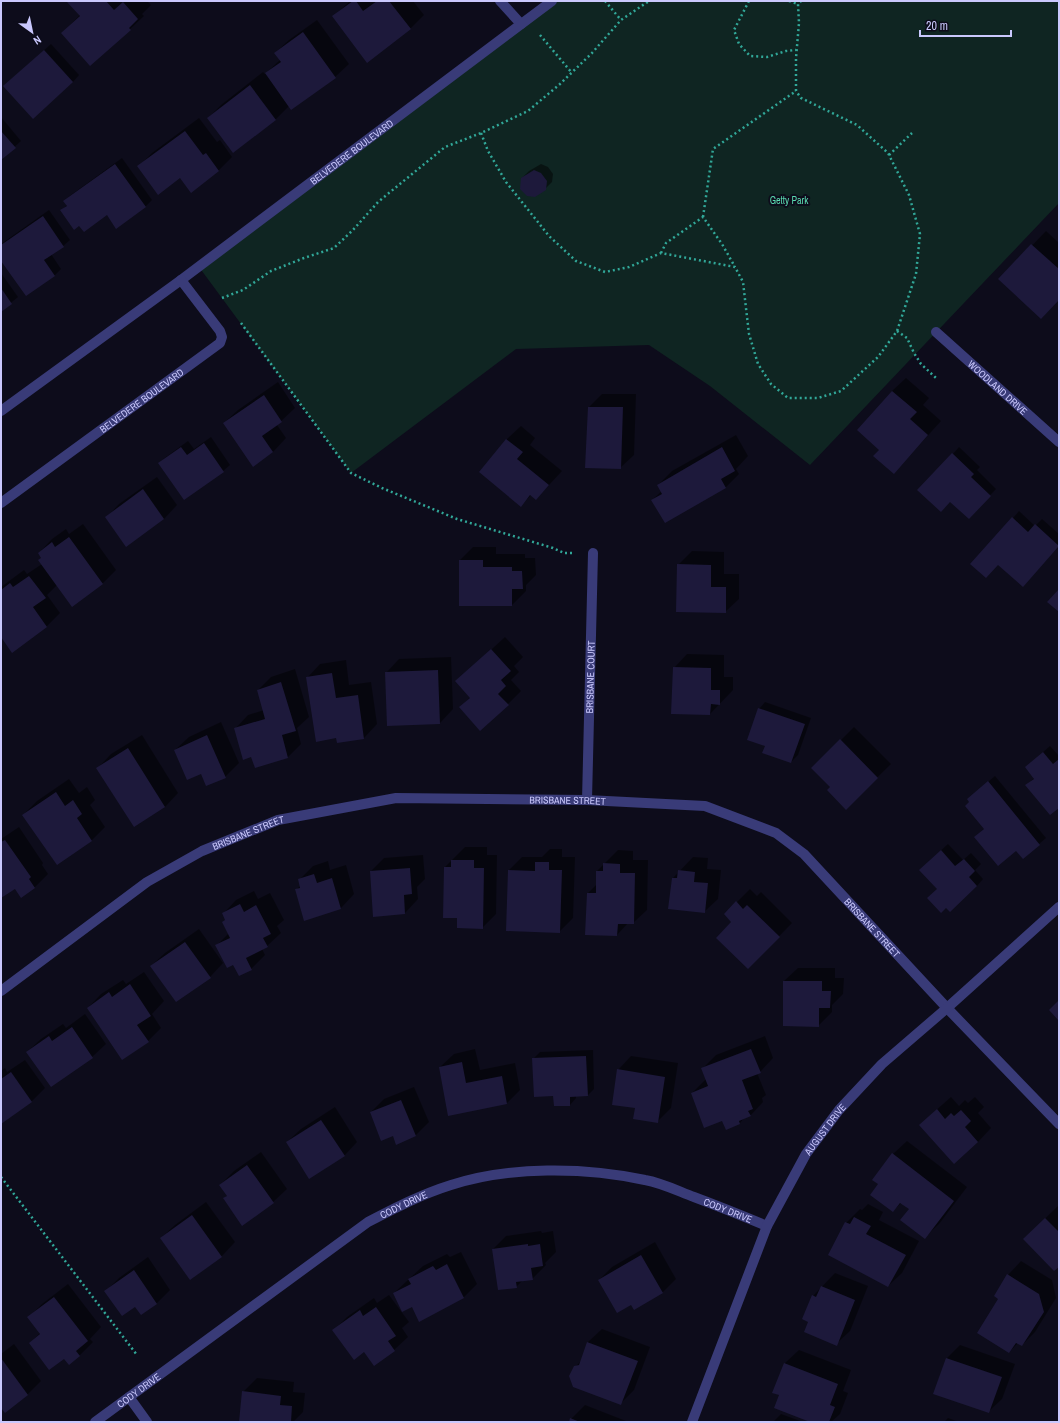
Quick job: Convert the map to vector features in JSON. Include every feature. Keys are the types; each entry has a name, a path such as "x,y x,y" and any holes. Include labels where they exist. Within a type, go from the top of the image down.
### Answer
{"street":[{"path":"500,1 521,24"},
{"name":"BELVEDERE BOULEVARD","path":"1,411 181,280 552,1"},
{"name":"BELVEDERE BOULEVARD","path":"1,503 220,343 222,337 220,331 181,280"},
{"name":"WOODLAND DRIVE","path":"936,332 1059,442"},
{"name":"BRISBANE COURT","path":"587,800 594,553"},
{"name":"BRISBANE STREET","path":"1,990 147,882 202,851 278,820 396,798 587,800 705,806 776,833 804,854 946,1008 1059,1124"},
{"name":"AUGUST DRIVE","path":"692,1422 767,1226 806,1154 839,1110 882,1064 1059,907"},
{"name":"CODY DRIVE","path":"95,1422 368,1222 412,1200 451,1185 490,1175 524,1171 611,1174 646,1180 672,1188 767,1226"},
{"path":"129,1397 147,1422"}],"path":[{"path":"605,1 621,20"},
{"path":"216,296 223,299 243,290 271,271 334,248 354,230 378,202 445,147 481,133 528,111 572,73 621,20 649,1"},
{"path":"749,1 734,30 739,44 750,56 767,57 786,51 796,50"},
{"path":"789,1 798,4"},
{"path":"796,92 713,149 703,217 722,244 743,282 749,334 758,364 771,384 788,398 818,398 841,391 878,357 897,331 916,274 920,234 909,195 889,155 857,125 801,98 796,92 796,50 799,23 798,4 801,1"},
{"path":"538,34 572,73"},
{"path":"481,133 488,151 506,182 549,236 576,261 605,272 628,267 661,253 735,267"},
{"path":"889,155 912,133"},
{"path":"661,253 666,243 703,217"},
{"path":"237,317 351,473 382,488 457,519 553,548 564,553 594,553"},
{"path":"897,331 908,338 914,353 921,364 936,378"},
{"path":"1,1177 137,1355"}],"green space":[{"name":"Getty Park","path":"552,1 1059,1 1059,203 810,465 710,386 649,345 516,349 351,473 199,267"}],"building":[{"path":"106,1 114,10 123,2 138,19 129,28 131,30 90,66 61,33 80,16 67,2"},
{"path":"353,1 356,1 363,11 377,1 389,1 411,29 367,63 332,16"},
{"path":"303,32 336,78 291,110 265,73 281,62 274,53"},
{"path":"44,50 73,82 33,119 3,86"},
{"path":"250,85 276,120 233,153 207,118"},
{"path":"1,131 16,148 1,160"},
{"path":"185,131 203,155 206,153 219,171 191,193 180,178 158,195 137,166"},
{"path":"115,164 146,207 116,229 107,215 84,232 79,226 74,230 60,210 67,206 63,201"},
{"path":"534,170 541,173 547,181 546,190 535,197 527,196 520,189 521,178"},
{"path":"43,216 64,247 44,260 55,276 26,296 1,261 1,245"},
{"path":"1031,244 1059,269 1059,300 1041,319 998,279"},
{"path":"1,288 12,304 1,312"},
{"path":"892,391 917,412 910,419 928,435 894,474 873,456 879,450 857,430"},
{"path":"264,395 282,422 262,436 273,452 253,467 223,423"},
{"path":"588,407 623,407 621,469 585,468"},
{"path":"506,439 523,452 517,459 549,485 536,500 530,495 521,507 479,472"},
{"path":"204,443 224,472 184,500 158,463 181,447 187,455"},
{"path":"722,447 735,471 721,479 726,488 665,523 651,500 662,494 657,485"},
{"path":"952,453 974,474 971,477 991,496 969,519 950,502 941,512 917,490"},
{"path":"143,489 164,519 126,547 105,517"},
{"path":"1012,517 1028,532 1035,524 1059,546 1023,587 998,565 986,578 970,564"},
{"path":"69,537 103,584 72,607 38,560 41,558 38,553 52,542 55,547"},
{"path":"459,560 483,560 483,567 512,567 512,571 522,571 523,589 512,589 512,606 459,606"},
{"path":"677,564 711,565 711,587 726,587 726,613 676,612"},
{"path":"29,576 46,598 33,607 47,627 12,653 1,637 1,590 10,583 13,587"},
{"path":"1059,589 1059,612 1047,602"},
{"path":"491,649 511,671 501,680 506,686 498,694 509,705 480,731 459,707 470,698 455,681"},
{"path":"673,667 711,668 711,690 720,690 720,705 711,704 710,715 671,714"},
{"path":"438,670 440,724 387,726 385,672"},
{"path":"332,673 336,698 358,695 364,739 337,743 336,738 316,742 306,677"},
{"path":"281,682 296,731 282,735 288,758 255,768 251,757 243,760 234,728 265,719 257,690"},
{"path":"758,708 805,724 791,763 762,753 765,746 747,740"},
{"path":"207,735 226,778 206,786 201,774 187,780 174,750"},
{"path":"840,739 878,778 846,810 827,790 830,787 811,768"},
{"path":"128,748 165,807 134,827 96,768"},
{"path":"1043,752 1053,764 1059,759 1059,808 1050,815 1025,785 1034,779 1025,767"},
{"path":"988,781 1040,845 1023,859 1016,851 998,866 974,837 984,829 965,806 969,802 967,799"},
{"path":"56,792 65,806 73,800 82,814 77,818 92,841 57,865 22,815"},
{"path":"5,840 31,877 29,879 35,888 21,898 15,889 1,898 1,842"},
{"path":"941,850 955,866 964,859 975,871 969,877 977,886 950,912 946,908 941,913 927,898 937,889 919,870"},
{"path":"451,860 474,860 474,868 484,868 483,929 457,928 457,918 443,918 444,867 451,867"},
{"path":"535,862 549,862 549,870 562,870 560,933 506,931 508,870 535,871"},
{"path":"603,863 620,864 620,873 635,873 634,924 618,924 617,936 585,935 587,893 596,893 596,871 603,871"},
{"path":"410,868 412,894 404,895 405,914 373,917 370,871"},
{"path":"678,870 695,872 694,882 708,883 705,913 668,909 672,878 677,878"},
{"path":"314,874 317,883 332,878 341,909 304,921 295,889 300,888 298,879"},
{"path":"736,901 743,909 747,905 780,937 748,969 716,938 731,922 724,914"},
{"path":"240,904 244,912 256,905 271,934 263,938 268,947 246,958 252,970 239,976 233,965 227,968 215,945 230,938 222,922 225,920 222,913"},
{"path":"185,942 211,978 176,1002 150,966"},
{"path":"783,981 822,981 822,991 831,991 830,1008 819,1008 819,1027 783,1026"},
{"path":"130,984 151,1016 137,1025 149,1042 122,1060 87,1008 109,992 112,997"},
{"path":"1059,1000 1059,1021 1049,1010"},
{"path":"72,1027 93,1058 51,1087 26,1052 49,1036 52,1041"},
{"path":"751,1049 761,1073 742,1080 753,1109 748,1111 751,1116 739,1121 740,1124 726,1130 722,1121 704,1128 691,1093 708,1086 701,1068"},
{"path":"586,1056 588,1096 570,1097 570,1106 554,1106 553,1096 534,1097 532,1058"},
{"path":"462,1062 466,1083 502,1076 507,1104 448,1116 439,1067"},
{"path":"617,1069 665,1077 658,1123 633,1119 635,1108 612,1105"},
{"path":"11,1072 32,1102 1,1124 1,1079"},
{"path":"401,1100 416,1136 396,1145 393,1136 381,1141 370,1112"},
{"path":"937,1109 945,1119 951,1113 954,1116 961,1110 971,1121 965,1127 978,1142 954,1164 919,1125"},
{"path":"321,1120 345,1156 309,1179 286,1142"},
{"path":"892,1153 954,1201 925,1239 900,1220 909,1209 900,1203 893,1212 870,1195 878,1184 872,1180"},
{"path":"247,1165 274,1203 242,1226 223,1198 227,1196 219,1185"},
{"path":"192,1215 222,1257 190,1280 160,1238"},
{"path":"854,1217 871,1226 866,1234 906,1255 888,1287 828,1255 845,1222 850,1224"},
{"path":"1045,1218 1059,1232 1059,1267 1054,1271 1023,1239"},
{"path":"528,1244 528,1246 540,1244 543,1266 531,1268 533,1280 516,1282 517,1288 498,1290 492,1249"},
{"path":"641,1255 663,1293 634,1310 631,1305 617,1313 598,1280"},
{"path":"447,1264 464,1298 419,1322 412,1307 402,1312 393,1293 411,1284 408,1279 433,1266 436,1270"},
{"path":"134,1270 157,1304 141,1315 135,1307 122,1316 104,1291"},
{"path":"1007,1274 1039,1294 1044,1312 1022,1346 1016,1343 1009,1353 977,1333 998,1299 994,1296"},
{"path":"821,1286 855,1300 837,1346 804,1332 808,1322 802,1319 812,1295 816,1297"},
{"path":"54,1297 88,1341 76,1351 80,1356 69,1365 64,1359 49,1370 29,1343 40,1334 27,1317"},
{"path":"376,1307 396,1336 388,1341 395,1351 374,1366 364,1352 354,1360 332,1330 360,1310 363,1316"},
{"path":"587,1342 638,1361 621,1405 573,1387 569,1376 574,1366 579,1365"},
{"path":"1,1358 28,1395 5,1413 1,1408"},
{"path":"946,1358 1002,1377 989,1413 933,1394"},
{"path":"784,1363 838,1384 830,1405 835,1407 829,1422 810,1422 774,1408 779,1395 772,1393"},
{"path":"242,1391 281,1396 280,1405 292,1406 291,1422 239,1422"},
{"path":"570,1418 580,1422 569,1422"}]}
